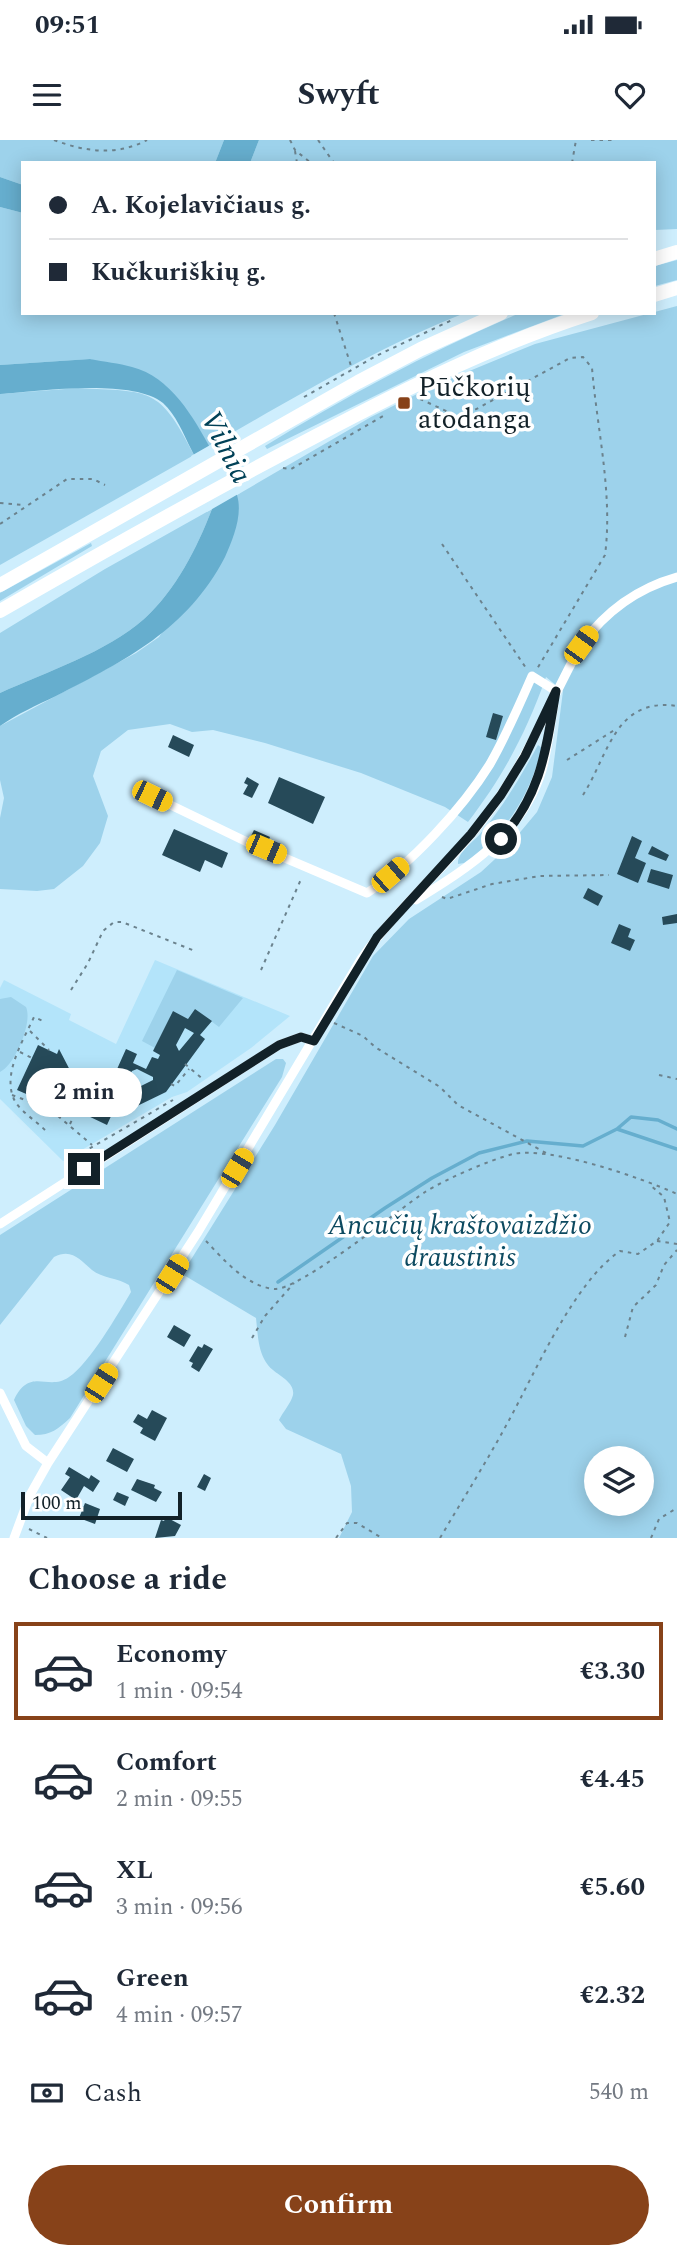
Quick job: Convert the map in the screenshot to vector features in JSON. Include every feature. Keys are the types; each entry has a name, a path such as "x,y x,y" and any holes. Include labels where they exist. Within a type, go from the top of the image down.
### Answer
{"main road":[{"path":"656,258 677,253"},
{"path":"656,294 677,288"},
{"path":"0,585 358,382 497,315"},
{"path":"0,611 98,556 275,464 432,376 509,343 586,315"}],"street":[{"path":"14,1538 30,1495 48,1463 198,1232 361,959 490,810 525,756 581,645 603,619 644,590 677,578"},
{"path":"152,796 367,893 425,845 470,791 507,733 532,676 556,691"},
{"path":"403,909 478,860 519,819 542,768 556,691"},
{"path":"0,1224 279,1045 301,1037 314,1041"},
{"path":"0,1393 26,1446 48,1463"}],"path":[{"path":"54,140 88,150 105,151 123,150 147,140"},
{"path":"290,140 297,161"},
{"path":"318,140 333,161"},
{"path":"572,161 576,140"},
{"path":"591,140 616,140"},
{"path":"295,150 309,161"},
{"path":"335,315 352,369"},
{"path":"417,397 455,415 471,412 570,358 583,356 592,369 608,536 605,555 532,676 442,544"},
{"path":"275,464 290,469 386,414"},
{"path":"0,524 67,479 93,479 105,485"},
{"path":"0,503 26,505"},
{"path":"583,795 624,720 650,705 677,706"},
{"path":"567,760 617,729"},
{"path":"261,970 307,867"},
{"path":"428,893 447,899 492,884 540,876 609,875"},
{"path":"71,990 103,931 114,922 122,922 195,951"},
{"path":"45,1022 34,1017 18,1051 9,1079 17,1104 45,1130"},
{"path":"327,1019 363,1036 375,1047 440,1087 458,1105 547,1154"},
{"path":"28,1030 49,1050"},
{"path":"18,1051 32,1058"},
{"path":"185,1064 213,1088"},
{"path":"171,1084 175,1086 189,1068"},
{"path":"659,1075 677,1079"},
{"path":"12,1095 51,1110 93,1146"},
{"path":"51,1110 56,1100"},
{"path":"75,1157 173,1100"},
{"path":"69,1125 76,1111"},
{"path":"198,1232 230,1266 260,1286 277,1290 295,1282 428,1191 516,1153 547,1154 646,1181 677,1194"},
{"path":"440,1538 508,1422 543,1353 582,1291 613,1256 620,1251 638,1254 657,1241 670,1222 664,1197 646,1181"},
{"path":"657,1241 677,1244"},
{"path":"625,1337 633,1307 656,1285 664,1265 677,1250"},
{"path":"252,1338 265,1316 295,1282"},
{"path":"652,1538 659,1519 677,1508"},
{"path":"336,1538 347,1523 357,1523 382,1538"},
{"path":"19,1524 47,1538"}],"shaded area":[{"path":"224,140 259,140 251,161 216,161"},
{"path":"0,177 21,184 21,212 0,207"},
{"path":"90,359 146,372 179,400 197,424 235,489 239,503 236,527 225,557 210,582 173,624 107,669 0,726 0,693 112,642 155,608 176,582 200,539 212,509 204,478 179,424 163,403 149,395 108,388 0,394 0,365"},
{"path":"155,960 290,1016 251,1048 187,1092 172,1097 63,1161 0,1099 0,988 4,980 71,1014 69,1020 116,1044"}],"green space":[{"path":"0,140 224,140 216,161 21,161 21,184 0,177"},
{"path":"259,140 677,140 677,229 656,230 656,161 251,161"},
{"path":"0,207 21,212 21,315 460,315 367,358 209,446 188,412 165,385 90,359 0,365"},
{"path":"677,260 677,280 656,286 656,266"},
{"name":"Ancučių kraštovaizdžio draustinis","path":"677,306 677,1538 339,1538 352,1512 351,1486 341,1454 286,1429 279,1420 291,1401 293,1391 290,1384 264,1359 256,1318 182,1274 275,1125 373,956 409,919 481,872 507,848 537,812 552,777 563,691 546,677 513,753 468,822 445,807 361,773 265,743 213,730 192,732 170,724 128,730 101,751 93,776 108,816 100,843 83,866 54,889 0,889 0,818 4,798 0,780 0,726 136,653 159,637 238,516 237,495 371,417 433,386 535,344 643,315 656,315 656,312"},
{"path":"516,315 562,315 464,352 267,449 265,446 327,409 454,343"},
{"path":"78,388 122,390 150,397 171,416 194,455 0,565 0,394"},
{"path":"212,509 200,539 176,582 144,619 112,642 0,693 0,633 105,569"},
{"path":"91,543 92,546 0,601 0,593"},
{"path":"538,745 542,748 537,766 514,813 479,852 464,863 458,864 463,852 504,802"},
{"path":"177,970 243,998 219,1027 195,1009 188,1019 173,1011 155,1048 142,1041"},
{"path":"11,997 26,1007 27,1022 17,1052 0,1072 0,999"},
{"path":"276,1059 283,1059 286,1063 282,1077 70,1418 54,1431 35,1435 26,1426 14,1400 20,1390 33,1382 61,1381 77,1371 103,1338 131,1292 129,1285 96,1273 75,1256 60,1255 54,1257 0,1325 0,1235"}],"pier":[{"path":"212,444 240,493 207,512 208,503 191,456"}],"building":[{"path":"493,713 503,716 496,740 486,737"},
{"path":"173,735 194,745 189,757 168,747"},
{"path":"247,777 259,784 252,798 243,794 248,785 244,783"},
{"path":"279,777 325,797 313,824 268,803"},
{"path":"174,829 228,853 222,868 205,860 200,872 162,855"},
{"path":"254,830 270,837 267,844 250,838"},
{"path":"632,836 642,841 635,858 646,863 638,883 617,874"},
{"path":"652,846 669,855 666,861 648,854"},
{"path":"651,869 673,875 669,889 647,882"},
{"path":"588,888 603,896 598,906 583,898"},
{"path":"677,914 677,923 663,925 662,917"},
{"path":"619,924 631,929 628,937 635,940 630,951 611,943"},
{"path":"195,1009 212,1021 200,1035 205,1039 166,1092 133,1108 128,1097 117,1103 107,1125 40,1093 38,1099 17,1090 38,1045 57,1054 59,1049 73,1076 67,1089 101,1105 126,1049 137,1054 133,1063 146,1069 152,1057 158,1059 160,1055 153,1051 173,1011 188,1019","holes":["185,1028 194,1033 179,1051 176,1045","137,1069 153,1077 153,1080 123,1095 132,1071"]},
{"path":"174,1325 191,1335 184,1347 167,1337"},
{"path":"204,1344 213,1349 199,1372 191,1367 193,1363 189,1361 198,1346 202,1348"},
{"path":"152,1410 167,1418 155,1441 140,1433 143,1428 133,1422 138,1414 147,1419"},
{"path":"113,1448 134,1459 127,1472 106,1461"},
{"path":"69,1467 89,1479 91,1475 100,1481 93,1492 84,1486 76,1500 61,1490 70,1477 65,1474"},
{"path":"204,1474 211,1478 205,1491 197,1487"},
{"path":"137,1479 155,1485 154,1488 162,1492 156,1502 131,1490"},
{"path":"117,1492 129,1497 125,1506 113,1500"},
{"path":"85,1503 100,1509 95,1524 79,1518"},
{"path":"166,1517 181,1525 175,1536 155,1538 161,1520 164,1521"}],"waterway":[{"path":"278,1282 385,1208 432,1178 479,1153 527,1141 583,1146 617,1129 631,1117 658,1120 677,1129"},
{"path":"617,1129 677,1149"}],"place":[{"name":"Pūčkorių atodanga","path":"404,403"}],"route":[{"path":"84,1169 279,1045 301,1037 314,1041 361,959 377,937 438,873 501,795 525,756 556,691 542,768 533,793 519,819 501,839"}],"water label":[{"name":"Vilnia","path":"226,447"}]}
